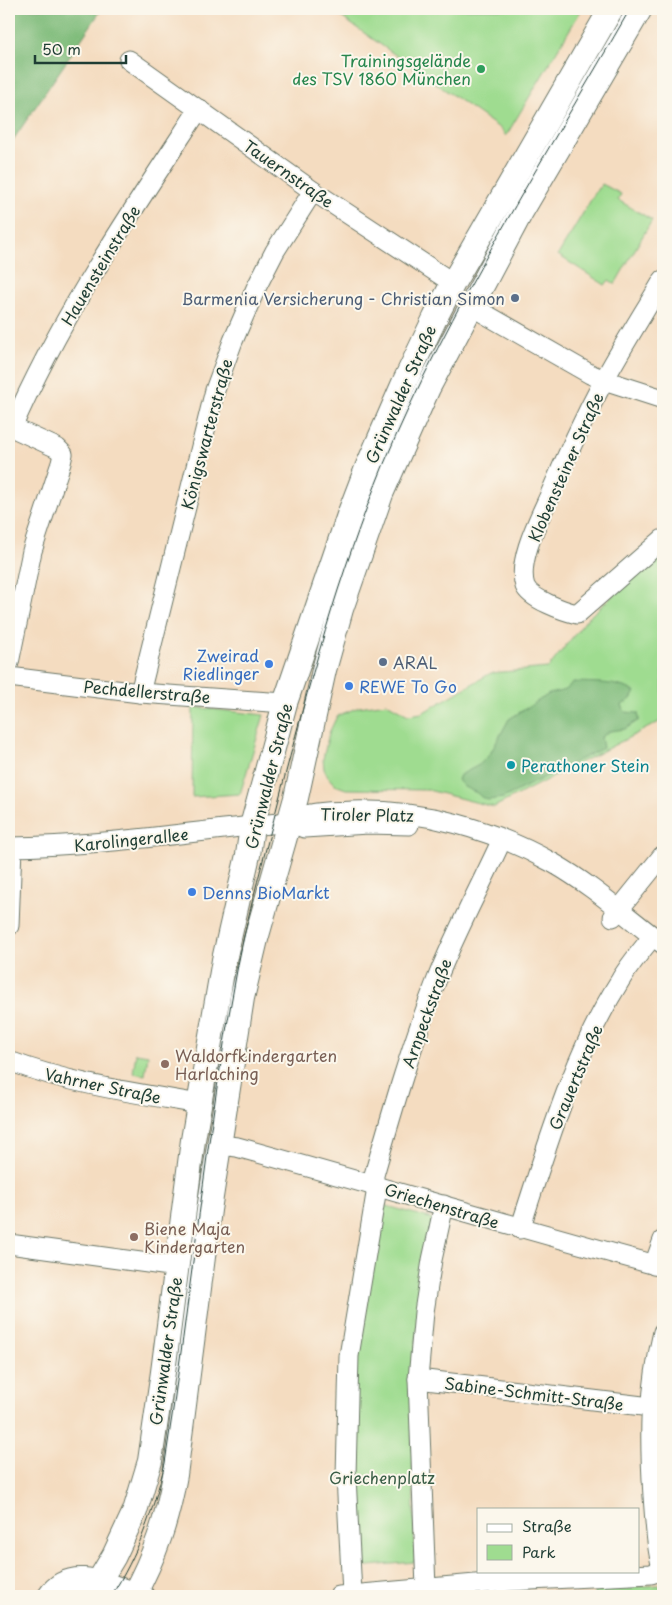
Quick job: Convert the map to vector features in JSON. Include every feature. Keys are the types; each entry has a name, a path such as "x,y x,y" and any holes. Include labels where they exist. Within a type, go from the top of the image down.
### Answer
{"main road":[{"name":"Grünwalder Straße","path":"93,1592 114,1556 135,1511 150,1461 193,1140 224,960 248,855 252,826 285,703 349,515 367,468 408,375 453,283 611,9"},
{"name":"Grünwalder Straße","path":"138,1595 170,1506 208,1218 245,983 279,852 289,822 324,670 353,571 381,494 428,388 521,212 640,9"}],"street":[{"name":"Tauernstraße","path":"128,60 200,109 313,191 453,283"},
{"name":"Hauensteinstraße","path":"10,427 102,258 200,109"},
{"name":"Königswarterstraße","path":"140,693 215,390 233,341 256,288 275,251 313,191"},
{"name":"Klobensteiner Straße","path":"663,280 604,380 566,455 532,535 524,566 525,588 531,594 561,611 577,614 663,539"},
{"path":"471,306 604,380 663,399"},
{"path":"9,663 32,551 63,454 57,448 10,427"},
{"name":"Pechdellerstraße","path":"9,677 140,693 285,703"},
{"name":"Tiroler Platz","path":"252,826 289,822 304,828 368,824 421,826 500,843 553,863 654,941 663,954"},
{"name":"Karolingerallee","path":"11,847 74,845 252,826"},
{"name":"Arnpeckstraße","path":"374,1185 374,1175 400,1084 431,995 467,911 500,843"},
{"path":"9,926 11,847"},
{"path":"616,913 663,855"},
{"name":"Grauertstraße","path":"520,1229 552,1132 580,1058 622,977 654,941"},
{"name":"Vahrner Straße","path":"9,1061 42,1073 78,1082 200,1104"},
{"name":"Griechenstraße","path":"220,1145 374,1185 520,1229 659,1266"},
{"path":"374,1185 376,1194 349,1356 346,1595 510,1581 651,1574 663,1570 656,1534 651,1460 651,1407 654,1374 663,1332"},
{"path":"426,1588 418,1378 424,1312 444,1206"},
{"path":"659,1266 663,1240"},
{"path":"9,1244 176,1268"},
{"name":"Sabine-Schmitt-Straße","path":"418,1378 651,1407"},
{"path":"47,1596 58,1584 66,1579 75,1577 85,1577 93,1592"},
{"path":"55,1596 66,1591 76,1590 138,1595"}],"green space":[{"path":"9,9 102,9 9,146"},
{"name":"Trainingsgelände des TSV 1860 München","path":"330,9 582,9 506,136 502,130"},
{"path":"602,184 621,194 618,200 652,220 615,284 609,280 605,285 558,255"},
{"path":"663,550 663,720 494,807 428,790 346,789 335,785 328,777 324,769 323,759 329,733 337,716 359,707 387,703 408,715 422,713 491,673 548,668 587,619"},
{"path":"573,682 613,684 635,692 631,699 622,705 625,712 638,713 639,720 625,729 610,731 601,737 603,748 503,798 488,800 464,787 458,780 460,775 479,765 490,754 509,719 549,694 566,690"},
{"path":"193,707 264,715 240,794 192,797"},
{"path":"136,1053 148,1055 145,1075 133,1073"},
{"name":"Griechenplatz","path":"380,1204 433,1219 411,1378 415,1562 357,1567 351,1476 355,1363"},
{"path":"660,1585 663,1596 594,1596 594,1589"}],"tram line":[{"path":"111,1596 129,1565 144,1532 165,1463 217,1089 238,965 252,902 290,757 338,589 383,466 438,348 499,234 630,9"}],"place":[{"name":"Trainingsgelände des TSV 1860 München","path":"481,69"},
{"name":"Barmenia Versicherung - Christian Simon","path":"515,298"},
{"name":"ARAL","path":"383,662"},
{"name":"Zweirad Riedlinger","path":"269,664"},
{"name":"REWE To Go","path":"349,686"},
{"name":"Perathoner Stein","path":"511,765"},
{"name":"Denns BioMarkt","path":"192,892"},
{"name":"Waldorfkindergarten Harlaching","path":"165,1064"},
{"name":"Biene Maja Kindergarten","path":"134,1237"}]}
